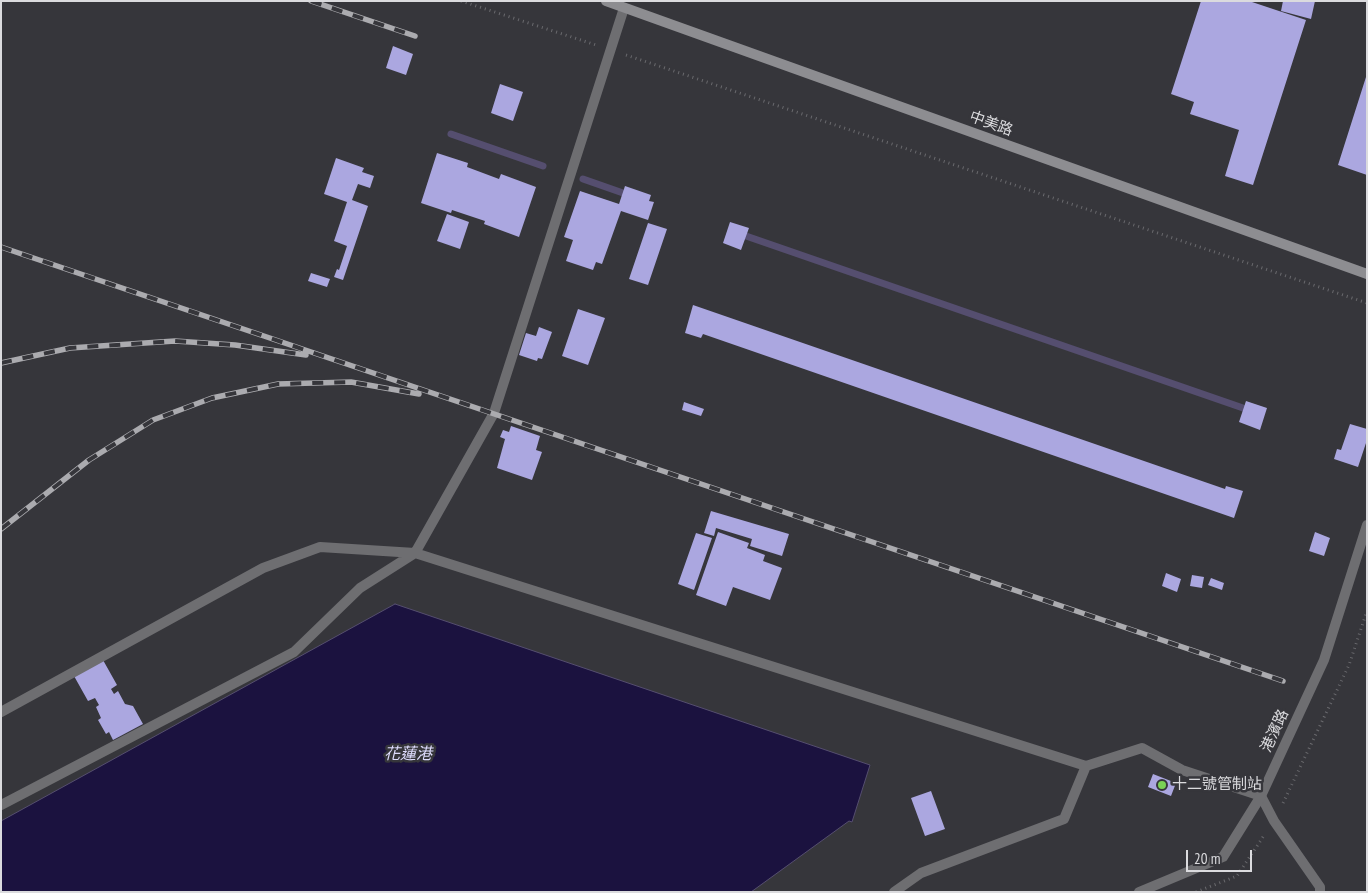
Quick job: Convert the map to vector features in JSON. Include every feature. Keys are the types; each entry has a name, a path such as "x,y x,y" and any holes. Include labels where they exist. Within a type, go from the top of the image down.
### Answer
{"main road":[{"name":"中美路","path":"606,1 1367,274"}],"street":[{"path":"1,805 294,652 360,588 415,553 494,413 624,8"},
{"name":"港濱路","path":"1139,892 1223,857 1261,796 1324,660 1367,525"},
{"path":"1,712 271,565 320,546 415,553 1086,766 1142,748 1182,770 1261,796 1274,821 1321,890"},
{"path":"894,892 921,872 1064,819 1086,766"}],"path":[{"path":"461,1 1367,303"},
{"path":"1196,892 1237,876 1274,821 1349,666 1367,611"}],"water":[{"name":"花蓮港","path":"395,604 870,765 852,822 849,821 751,892 1,892 1,821"}],"building":[{"path":"1201,1 1249,1 1306,20 1253,185 1225,176 1239,130 1190,114 1194,102 1171,94"},
{"path":"1283,1 1315,1 1311,19 1281,11"},
{"path":"393,46 413,54 406,75 386,68"},
{"path":"1367,77 1367,175 1338,165"},
{"path":"500,84 523,92 513,121 491,113"},
{"path":"437,153 468,163 467,167 499,179 501,174 536,187 519,237 484,224 485,221 452,210 451,213 421,203"},
{"path":"336,158 364,168 362,172 374,176 370,188 358,184 352,200 368,206 343,280 334,277 337,269 339,270 347,246 334,241 347,202 324,194"},
{"path":"625,186 651,195 649,201 654,202 648,220 621,211 602,264 596,262 593,270 566,261 573,240 564,237 580,191 619,204"},
{"path":"447,214 469,222 460,249 437,241"},
{"path":"730,222 749,228 741,250 723,243"},
{"path":"648,223 667,229 648,285 629,279"},
{"path":"311,273 330,279 327,287 308,281"},
{"path":"693,305 1225,489 1226,486 1243,491 1234,518 703,334 701,338 685,333"},
{"path":"578,309 605,318 588,365 562,356"},
{"path":"539,327 552,332 542,359 538,358 537,361 519,355 526,333 536,336"},
{"path":"1246,401 1267,408 1260,430 1239,422"},
{"path":"684,402 704,409 701,416 682,410"},
{"path":"1350,424 1367,429 1367,440 1358,467 1334,459 1337,449 1341,450"},
{"path":"511,426 540,436 536,450 542,452 532,480 497,468 505,439 500,437 503,430 509,432"},
{"path":"711,511 789,534 782,556 750,546 752,539 716,528 714,536 704,533"},
{"path":"718,532 749,543 747,548 765,555 763,561 782,568 770,600 733,587 726,606 696,595"},
{"path":"1315,532 1330,538 1324,556 1309,551"},
{"path":"696,533 712,538 694,590 678,584"},
{"path":"1166,573 1181,579 1177,592 1162,586"},
{"path":"1192,575 1204,577 1202,588 1190,586"},
{"path":"1211,578 1224,583 1222,590 1208,585"},
{"path":"103,660 117,685 111,689 114,694 118,691 125,704 133,706 143,724 113,740 109,732 106,734 98,720 101,718 96,707 99,705 95,698 88,701 74,676"},
{"name":"十二號管制站","path":"1153,774 1176,783 1171,796 1148,787"},
{"path":"931,791 945,829 925,836 911,798"}],"waterway":[{"path":"451,134 543,166"},
{"path":"583,179 623,193"},
{"path":"746,236 1243,408"}],"railway":[{"path":"311,1 415,36"},
{"path":"1,247 1283,681"},
{"path":"1,363 70,348 175,341 235,345 306,355"},
{"path":"1,529 89,460 153,420 212,398 278,384 351,382 419,394"}],"place":[{"name":"十二號管制站","path":"1162,785"}]}
